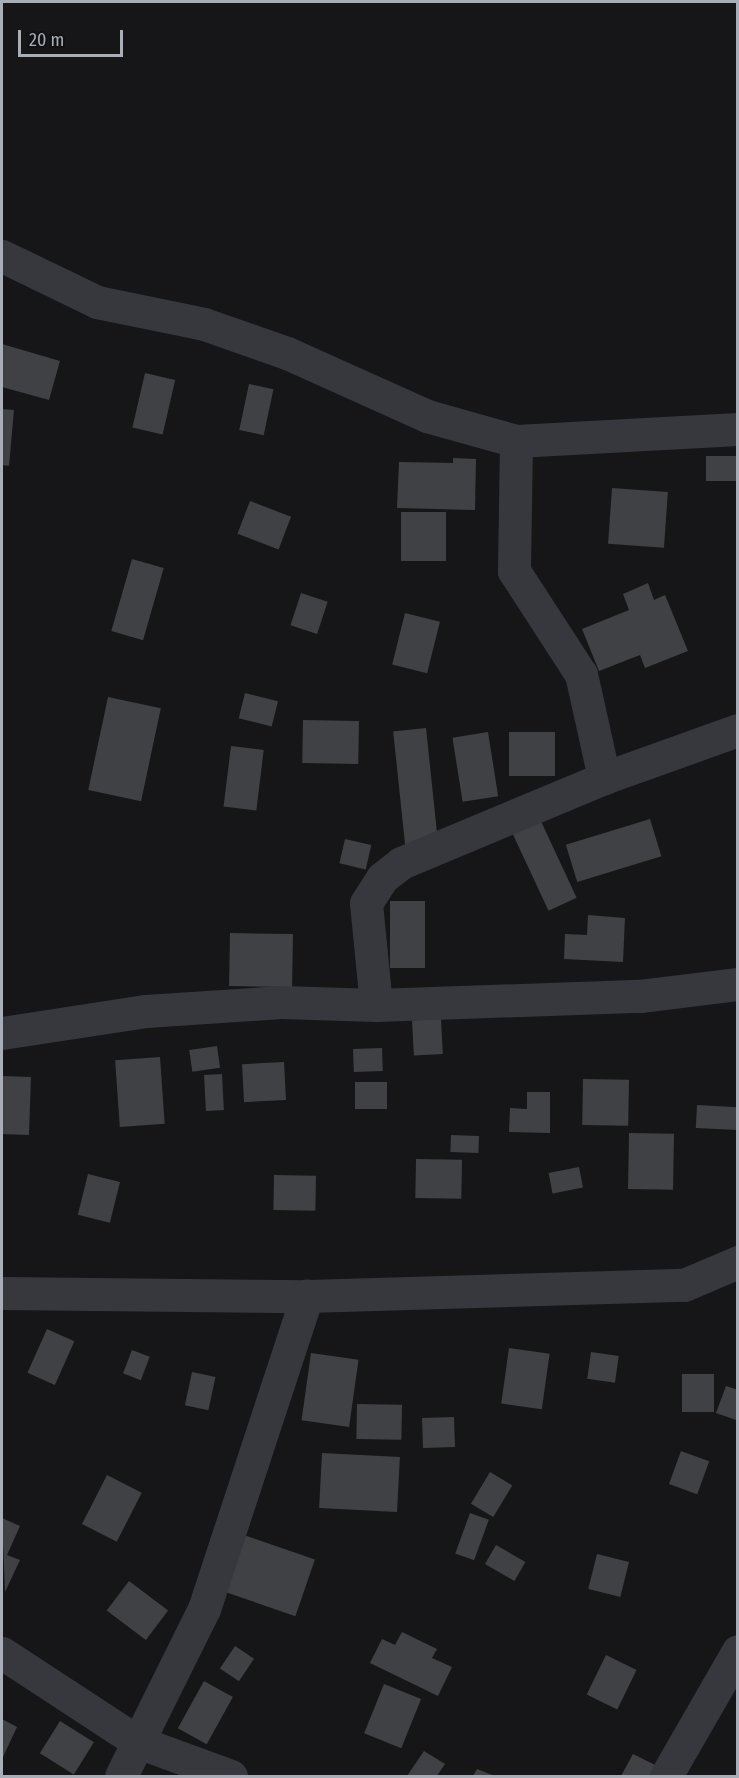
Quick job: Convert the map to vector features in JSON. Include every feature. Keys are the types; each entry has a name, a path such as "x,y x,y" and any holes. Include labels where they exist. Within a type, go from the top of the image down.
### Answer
{"street":[{"path":"2,256 97,302 204,324 287,353 427,416 516,441 738,429"},
{"path":"516,441 514,571 581,674 604,778"},
{"path":"376,1005 366,903 382,878 416,855 604,778 738,730"},
{"path":"2,1033 146,1011 281,1002 376,1005 640,996 738,984"},
{"path":"2,1293 307,1296 684,1285 738,1262"},
{"path":"121,1776 204,1609 307,1296"},
{"path":"666,1776 738,1651"},
{"path":"2,1653 138,1742 231,1776"}],"building":[{"path":"2,344 60,361 49,400 2,387"},
{"path":"145,373 175,380 163,435 132,428"},
{"path":"249,384 273,389 264,435 239,430"},
{"path":"2,409 14,410 9,466 2,465"},
{"path":"706,456 738,456 738,481 706,481"},
{"path":"453,458 476,459 475,510 397,508 399,462 453,463"},
{"path":"612,488 668,492 664,548 608,544"},
{"path":"250,501 291,517 279,549 237,534"},
{"path":"401,512 446,512 446,561 401,561"},
{"path":"132,559 164,568 143,640 111,631"},
{"path":"648,583 654,600 665,595 688,651 645,668 640,655 599,671 582,629 629,610 623,594"},
{"path":"301,593 328,602 317,634 290,625"},
{"path":"405,613 440,622 427,673 392,664"},
{"path":"245,693 278,701 272,726 239,718"},
{"path":"108,697 161,708 141,801 88,790"},
{"path":"303,720 359,721 358,764 302,763"},
{"path":"426,728 438,841 405,845 393,731"},
{"path":"488,732 498,796 463,802 452,738"},
{"path":"509,732 555,732 555,776 509,776"},
{"path":"231,746 264,750 256,811 224,807"},
{"path":"539,817 577,898 549,911 511,830"},
{"path":"650,819 661,856 577,882 566,845"},
{"path":"345,839 371,845 366,869 339,863"},
{"path":"390,901 425,901 425,968 390,968"},
{"path":"588,915 625,918 623,962 564,959 565,934 587,935"},
{"path":"230,933 293,934 292,987 229,986"},
{"path":"441,1019 443,1054 414,1055 412,1021"},
{"path":"217,1046 220,1068 192,1072 189,1050"},
{"path":"382,1048 383,1071 354,1072 353,1049"},
{"path":"160,1057 165,1124 120,1127 115,1060"},
{"path":"284,1062 286,1100 244,1102 242,1064"},
{"path":"222,1074 224,1110 206,1111 204,1075"},
{"path":"2,1076 31,1077 29,1135 2,1134"},
{"path":"583,1079 629,1080 628,1126 582,1125"},
{"path":"355,1082 387,1082 387,1109 355,1109"},
{"path":"527,1092 550,1092 550,1133 509,1132 510,1108 527,1109"},
{"path":"697,1105 738,1107 737,1130 696,1128"},
{"path":"629,1133 674,1134 673,1190 628,1189"},
{"path":"451,1135 479,1136 478,1153 450,1152"},
{"path":"416,1159 462,1160 461,1199 415,1198"},
{"path":"579,1167 583,1188 553,1194 549,1173"},
{"path":"88,1174 120,1182 110,1223 78,1215"},
{"path":"274,1175 316,1176 315,1211 273,1210"},
{"path":"47,1329 74,1341 55,1385 27,1373"},
{"path":"509,1348 550,1354 542,1409 501,1403"},
{"path":"132,1350 150,1357 141,1380 123,1373"},
{"path":"591,1352 619,1356 615,1383 587,1379"},
{"path":"311,1353 359,1360 349,1427 302,1420"},
{"path":"192,1372 215,1377 208,1410 185,1405"},
{"path":"682,1374 714,1374 714,1412 682,1412"},
{"path":"726,1386 738,1390 736,1420 716,1413"},
{"path":"357,1404 402,1405 401,1440 356,1439"},
{"path":"454,1417 455,1447 423,1448 422,1418"},
{"path":"681,1451 709,1461 697,1494 669,1484"},
{"path":"322,1453 400,1457 397,1512 319,1508"},
{"path":"490,1472 512,1485 493,1517 471,1504"},
{"path":"107,1475 142,1493 117,1542 82,1524"},
{"path":"470,1513 489,1520 474,1560 455,1553"},
{"path":"2,1518 20,1526 7,1555 20,1560 5,1592"},
{"path":"244,1535 315,1559 295,1616 224,1592"},
{"path":"496,1545 525,1562 514,1581 485,1564"},
{"path":"597,1554 629,1562 620,1597 588,1589"},
{"path":"129,1581 168,1610 146,1640 107,1611"},
{"path":"402,1632 437,1649 432,1658 452,1667 438,1696 370,1663 382,1639 395,1645"},
{"path":"235,1646 254,1659 239,1681 220,1668"},
{"path":"606,1655 637,1670 617,1709 587,1695"},
{"path":"204,1681 233,1697 207,1744 178,1728"},
{"path":"384,1684 421,1699 401,1748 364,1733"},
{"path":"2,1719 17,1727 2,1759"},
{"path":"60,1721 94,1742 74,1774 40,1753"},
{"path":"424,1751 445,1764 437,1776 407,1776"},
{"path":"633,1754 663,1769 659,1776 621,1776"},
{"path":"477,1769 495,1776 473,1776"}]}
